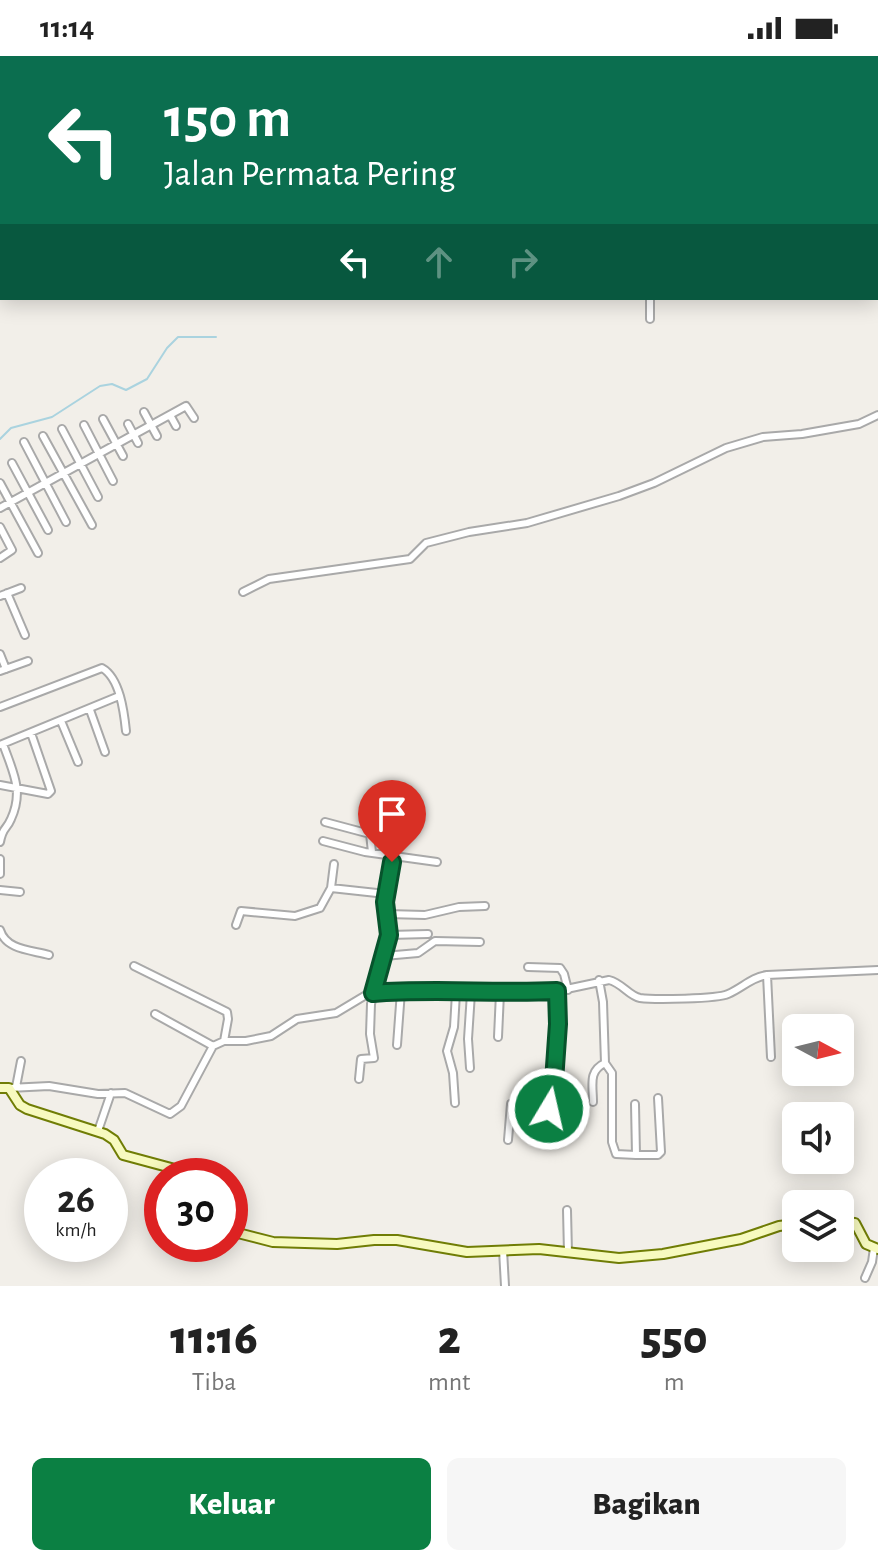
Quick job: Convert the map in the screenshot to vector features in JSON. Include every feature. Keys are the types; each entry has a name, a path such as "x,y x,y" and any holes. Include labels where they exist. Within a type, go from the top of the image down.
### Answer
{"street":[{"path":"650,300 650,319"},
{"path":"0,508 187,406 194,418"},
{"path":"144,412 157,436"},
{"path":"170,415 176,426"},
{"path":"243,592 269,579 410,559 430,542 527,523 619,496 654,483 726,448 763,437 859,424 878,415"},
{"path":"103,419 123,456"},
{"path":"128,424 138,443"},
{"path":"84,425 113,481"},
{"path":"62,429 98,497"},
{"path":"43,436 92,525"},
{"path":"24,442 66,522"},
{"path":"12,463 48,530"},
{"path":"0,483 38,553"},
{"path":"0,528 12,550 0,558"},
{"path":"21,588 4,594 25,635"},
{"path":"0,654 3,670 28,661"},
{"path":"0,707 105,669 119,696 126,731"},
{"path":"0,842 3,824 12,818 20,790 1,745 119,696"},
{"path":"90,710 105,752"},
{"path":"61,721 78,762"},
{"path":"0,785 48,794 52,788 31,733"},
{"path":"325,822 370,834 372,852"},
{"path":"323,841 437,862"},
{"path":"359,1079 361,1059 374,1058 375,1054 370,1034 373,993 389,935 386,894 393,856"},
{"path":"0,859 0,874"},
{"path":"236,925 241,911 295,916 317,909 331,888 334,864"},
{"path":"331,888 386,894"},
{"path":"0,890 20,892"},
{"path":"387,914 425,915 459,907 485,906"},
{"path":"0,930 9,945 49,955"},
{"path":"389,935 428,934"},
{"path":"384,956 418,953 435,941 480,942"},
{"path":"134,966 227,1012 224,1041"},
{"path":"528,967 560,968 568,990"},
{"path":"8,1088 49,1086 98,1094 125,1093 159,1111 173,1113 181,1106 213,1046 224,1041 271,1036 297,1019 336,1013 373,993 557,991 599,980 617,982 639,998 713,997 729,994 755,978 767,975 878,970"},
{"path":"767,975 771,1057"},
{"path":"599,980 603,1002 605,1063 612,1073 614,1153 658,1155 661,1152 658,1098"},
{"path":"397,1045 401,991"},
{"path":"508,1140 511,1104 529,1104 547,1109 552,1105 558,1024 557,991"},
{"path":"455,1103 453,1073 447,1051 454,1027 456,993"},
{"path":"470,1068 471,993"},
{"path":"498,1037 500,993"},
{"path":"155,1014 213,1046"},
{"path":"8,1088 21,1061"},
{"path":"593,1102 593,1073 597,1066 605,1063"},
{"path":"8,1088 23,1108 98,1131 114,1140 123,1155 144,1161"},
{"path":"98,1131 111,1093"},
{"path":"635,1104 636,1155"},
{"path":"567,1210 568,1253"},
{"path":"854,1223 866,1244 876,1248 865,1278"},
{"path":"248,1236 273,1242 337,1244 397,1240 467,1252 539,1249 619,1258 663,1254 741,1239 782,1226"},
{"path":"503,1250 505,1286"}],"waterway":[{"path":"0,439 11,428 52,417 100,386 112,384 126,390 147,379 178,337 216,337"}],"route":[{"path":"392,862 385,902 389,935 373,993 407,990 456,993 557,991 558,1024 552,1107 549,1109"}]}
